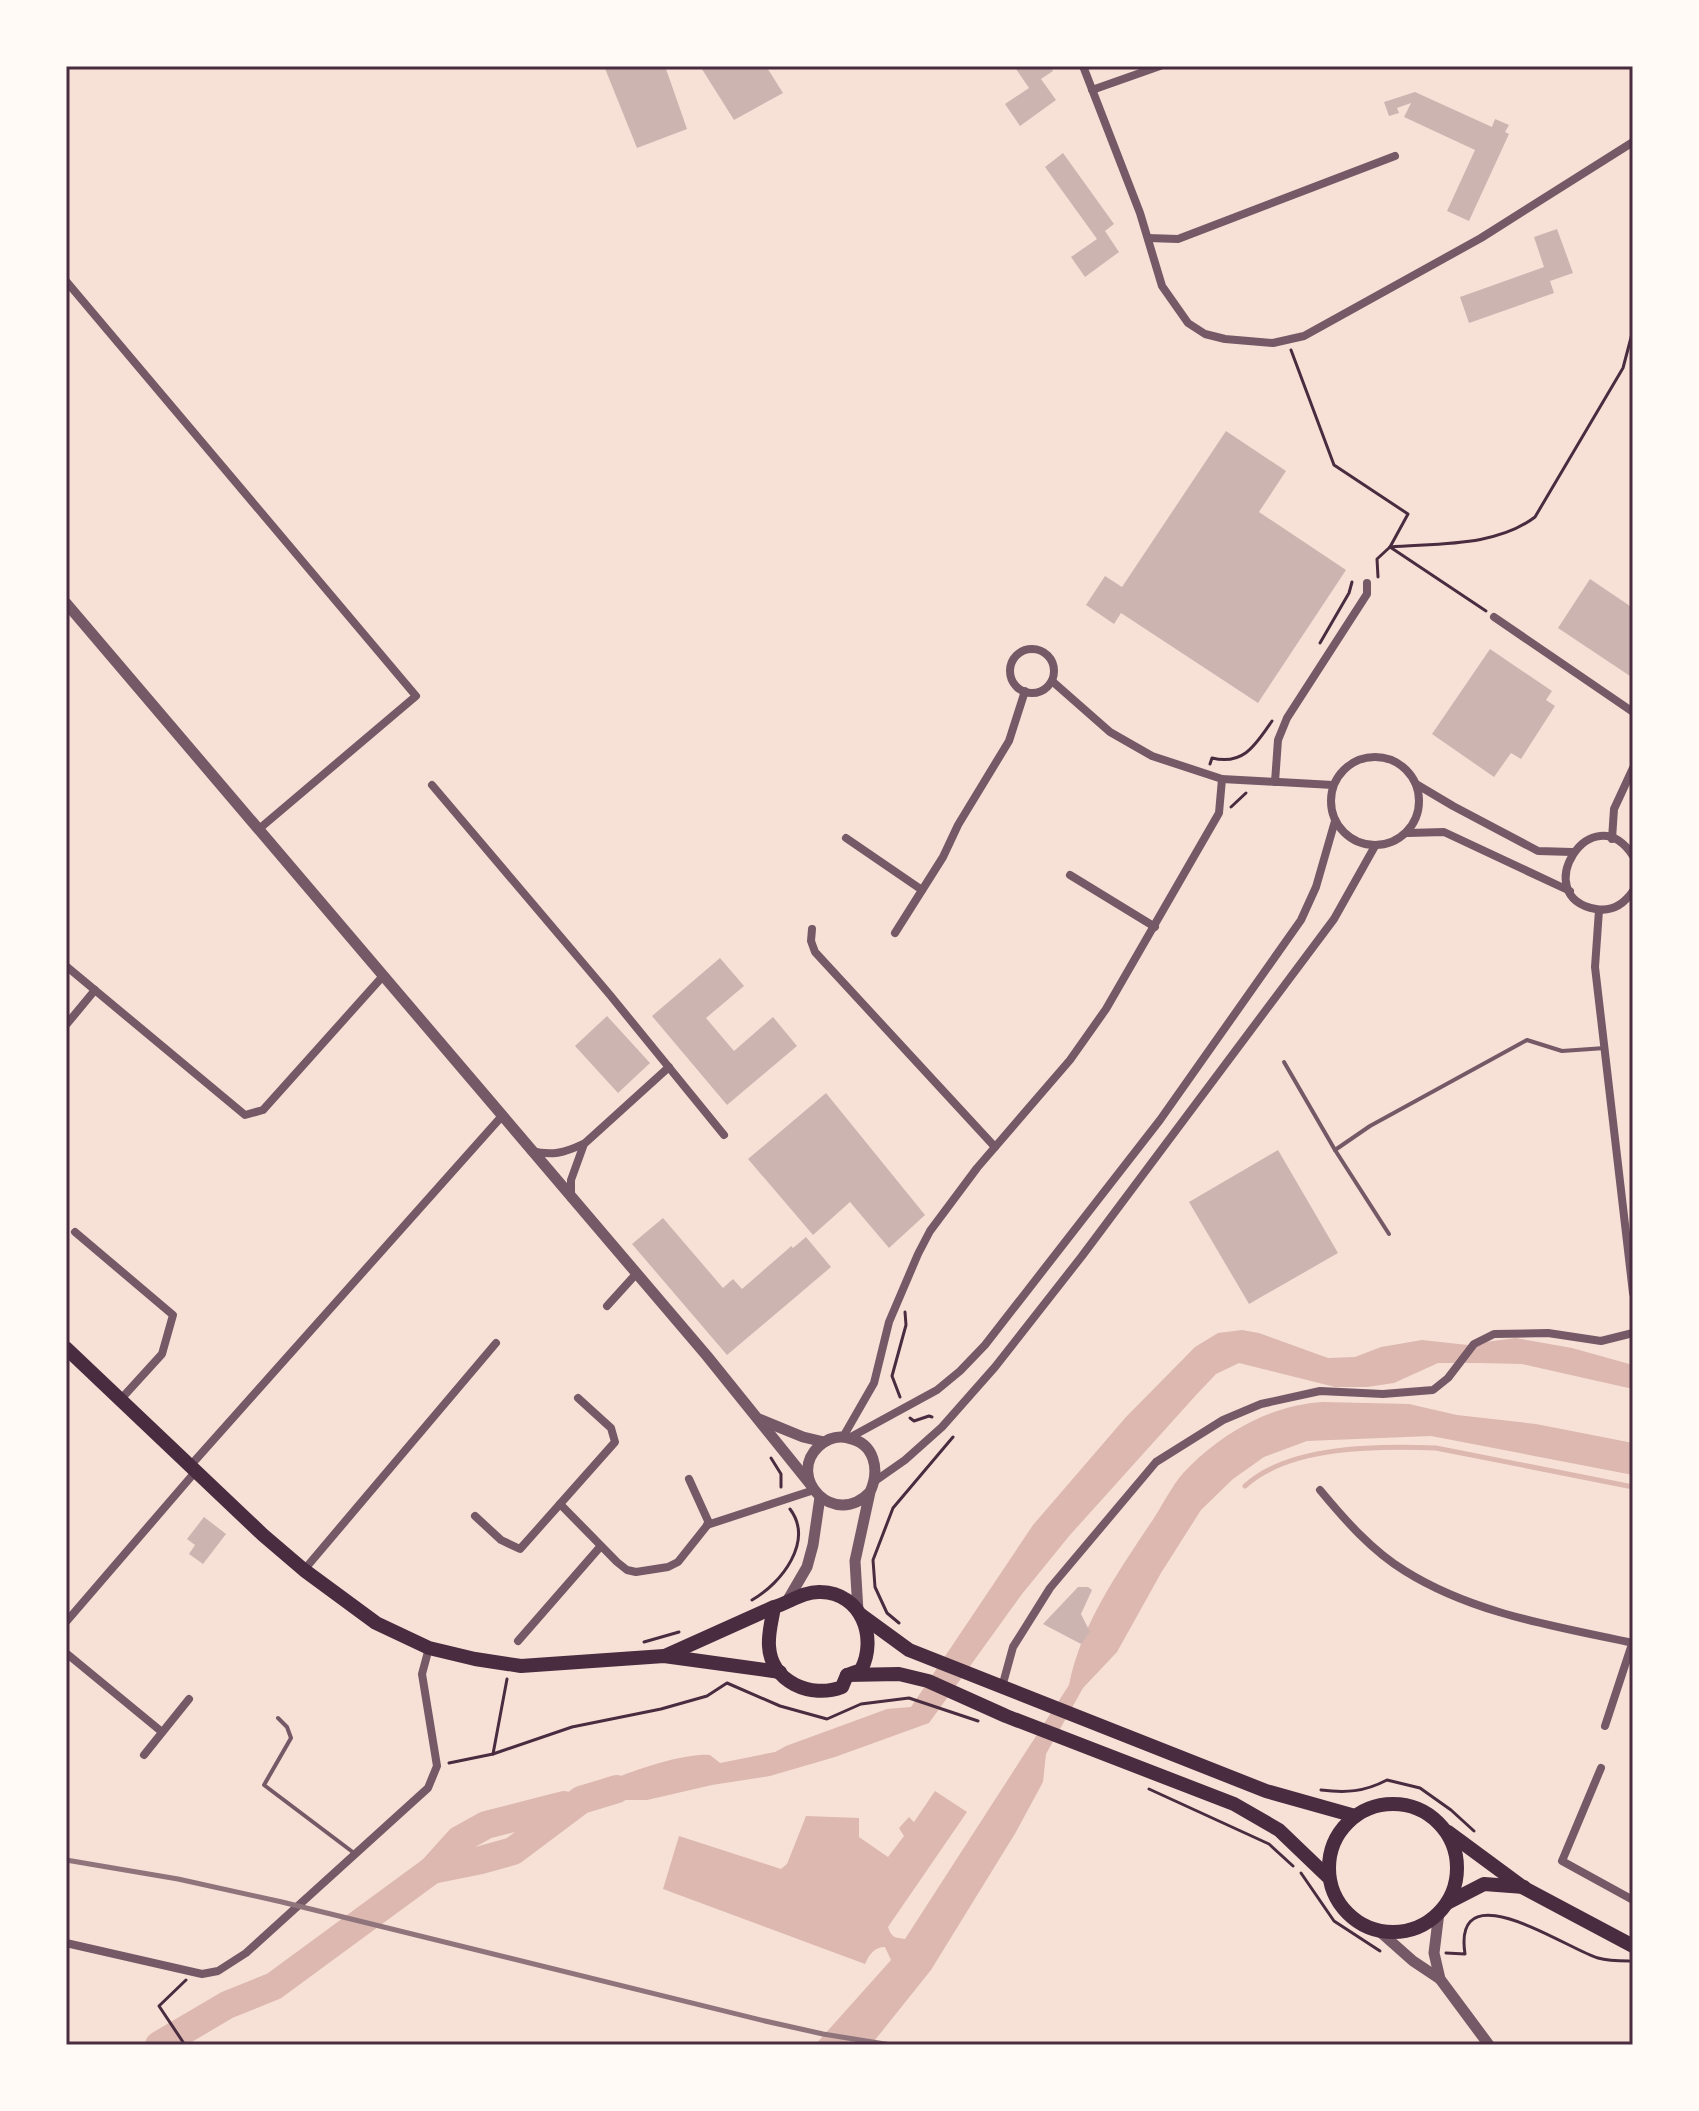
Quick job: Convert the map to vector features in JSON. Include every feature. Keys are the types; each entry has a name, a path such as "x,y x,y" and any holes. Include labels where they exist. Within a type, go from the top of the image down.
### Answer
{"main road":[{"path":"66,1348 304,1570 376,1623 429,1648 521,1666 664,1656 780,1672"},
{"path":"664,1656 796,1597 819,1592 846,1599 909,1650 1266,1791 1355,1816"},
{"path":"780,1606 769,1646 771,1658 780,1672 797,1687 818,1692 842,1687 847,1675 861,1670 868,1652 869,1637 860,1613"},
{"path":"847,1675 899,1674 928,1681 1014,1719 1234,1804 1266,1822 1297,1846 1327,1876 1340,1906 1361,1924 1378,1930 1388,1932 1413,1928 1427,1922 1443,1908 1484,1884 1524,1888"},
{"path":"1327,1876 1334,1848 1355,1816 1383,1804 1402,1804 1425,1813 1524,1888 1633,1946"},
{"path":"1441,1827 1454,1847 1457,1862 1457,1875 1443,1908"}],"street":[{"path":"1083,66 1148,238 1162,286 1188,323 1205,334 1225,339 1273,343 1304,336 1481,238 1633,142"},
{"path":"1092,90 1160,66"},
{"path":"1148,238 1178,239 1395,156"},
{"path":"66,281 416,696 259,829"},
{"path":"1275,782 1278,740 1287,718 1367,594 1367,583"},
{"path":"68,608 759,1418 815,1491 837,1505 848,1505 864,1498 872,1486 942,1427 995,1367 1334,919 1375,846"},
{"path":"1494,617 1633,712"},
{"path":"1033,649 1047,654 1054,666 1052,681 1043,690 1025,691 1014,683 1010,670 1014,658 1023,651 1033,649"},
{"path":"1052,681 1110,732 1131,746 1166,761 1222,779 1333,785"},
{"path":"895,933 1009,741 1025,691"},
{"path":"1416,784 1420,808 1415,822 1408,833 1395,842 1375,846 1353,840 1335,821 1331,806 1333,785 1346,768 1370,757 1386,758 1400,764 1416,784 1538,851 1572,852"},
{"path":"1612,839 1614,809 1633,768"},
{"path":"846,1437 874,1383 889,1322 918,1254 947,1207 1092,1030 1219,813 1222,779"},
{"path":"432,785 724,1135"},
{"path":"759,1418 803,1437 824,1442 846,1437 937,1390 960,1371 985,1345 1160,1120 1301,920 1316,887 1335,821"},
{"path":"1408,833 1444,832 1570,891 1581,903 1599,910 1620,905 1632,893"},
{"path":"846,838 922,890"},
{"path":"1570,891 1565,871 1572,852 1590,839 1612,839 1632,853"},
{"path":"1070,875 1155,927"},
{"path":"1599,910 1595,967 1633,1293"},
{"path":"812,929 815,952 995,1147"},
{"path":"66,966 245,1115 263,1110 383,976"},
{"path":"66,1025 95,990"},
{"path":"531,1151 549,1155 564,1153 584,1144 669,1067"},
{"path":"66,1622 194,1468 502,1116"},
{"path":"571,1199 571,1180 584,1144"},
{"path":"75,1232 173,1315 162,1354 121,1399"},
{"path":"607,1306 636,1274"},
{"path":"1002,1687 1013,1647 1050,1588 1156,1462 1223,1420 1261,1404 1320,1391 1383,1394 1433,1390 1448,1378 1474,1344 1494,1334 1548,1333 1601,1341 1633,1333"},
{"path":"304,1570 496,1343"},
{"path":"475,1516 501,1540 520,1549 615,1442 611,1428 578,1398"},
{"path":"846,1437 864,1445 876,1464 855,1561 860,1613"},
{"path":"780,1606 807,1567 813,1545 815,1491 808,1472 815,1450 824,1442"},
{"path":"689,1479 707,1525"},
{"path":"1320,1490 1344,1519 1403,1570 1439,1589 1510,1617 1633,1642 1605,1726"},
{"path":"560,1504 600,1547 627,1570 636,1572 668,1567 684,1556 707,1525 815,1491"},
{"path":"518,1641 600,1547"},
{"path":"66,1943 189,1972 209,1974 230,1965 428,1788 437,1766 422,1674 429,1648"},
{"path":"66,1653 162,1732"},
{"path":"144,1755 189,1699"},
{"path":"1601,1768 1562,1861 1633,1900"},
{"path":"1440,1979 1434,1953 1443,1908"},
{"path":"1378,1930 1413,1961 1440,1979 1489,2045"}],"lane":[{"path":"1335,1150 1370,1126 1527,1040 1562,1051 1605,1048"},
{"path":"1284,1062 1389,1234"},
{"path":"278,1718 287,1727 291,1738 264,1785 355,1855"}],"path":[{"path":"1390,547 1476,540 1511,532 1535,517 1623,368 1633,330"},
{"path":"1285,340 1334,465 1408,514 1390,547 1377,559 1378,582"},
{"path":"1390,547 1494,617"},
{"path":"1318,646 1349,593 1352,582"},
{"path":"1211,761 1212,758 1230,761 1250,752 1279,712"},
{"path":"898,1326 905,1330 892,1376 901,1397"},
{"path":"910,1418 914,1421 932,1417"},
{"path":"906,1629 887,1613 875,1587 873,1560 893,1508 953,1437"},
{"path":"749,1601 781,1575 801,1535 797,1518 780,1484 781,1474 767,1453"},
{"path":"638,1643 688,1630"},
{"path":"493,1754 508,1676 518,1679"},
{"path":"437,1766 493,1754 572,1727 692,1701 707,1696 727,1683"},
{"path":"909,1698 951,1712"},
{"path":"1315,1789 1344,1793 1368,1790 1387,1780 1420,1788 1451,1810 1477,1835"},
{"path":"1149,1789 1269,1844 1301,1873 1334,1921 1380,1951"},
{"path":"1434,1953 1465,1954 1465,1928 1481,1915 1492,1913 1531,1927 1600,1959 1633,1962"},
{"path":"185,2045 159,2006 185,1983 189,1972"}],"shaded area":[{"path":"1242,1330 1259,1333 1328,1358 1355,1357 1381,1347 1422,1340 1477,1346 1516,1338 1572,1348 1633,1365 1633,1389 1522,1364 1438,1363 1394,1383 1335,1387 1239,1363 1216,1374 1070,1535 1022,1594 929,1723 835,1757 770,1776 647,1800 581,1800 611,1780 654,1764 699,1755 710,1755 720,1763 775,1752 887,1709 911,1707 1033,1525 1126,1417 1195,1347 1218,1333"},
{"path":"1323,1402 1409,1404 1457,1415 1536,1424 1633,1443 1633,1475 1431,1436 1307,1441 1264,1457 1233,1479 1201,1510 1117,1652 1083,1688 1046,1754 1043,1782 1016,1832 931,1970 871,2045 815,2045 891,1960 885,1947 872,1952 865,1964 663,1889 679,1836 781,1869 787,1864 806,1816 859,1818 859,1837 888,1857 904,1836 899,1828 909,1817 914,1822 935,1791 967,1812 888,1927 894,1936 905,1939 1069,1685 1083,1640 1103,1598 1179,1478 1218,1442 1250,1422 1286,1408"}],"building":[{"path":"604,66 665,66 687,129 637,148"},
{"path":"700,66 766,66 783,93 734,120"},
{"path":"1014,66 1050,66 1053,71 1041,79 1056,100 1020,126 1005,104 1029,88"},
{"path":"1415,92 1492,127 1495,119 1509,125 1505,132 1509,134 1469,221 1447,211 1475,150 1404,117 1411,103 1397,108 1399,113 1389,116 1384,102"},
{"path":"1063,153 1114,224 1105,231 1119,252 1085,277 1071,257 1097,239 1045,167"},
{"path":"1557,229 1573,273 1550,281 1554,293 1469,323 1460,297 1544,267 1534,237"},
{"path":"1226,431 1286,471 1259,512 1346,570 1258,703 1121,613 1114,624 1086,605 1105,576 1122,587"},
{"path":"1590,579 1633,608 1633,678 1558,628"},
{"path":"1490,649 1552,691 1546,700 1555,706 1521,759 1511,753 1494,777 1432,734"},
{"path":"720,958 744,986 706,1018 734,1051 773,1017 797,1046 727,1105 652,1016"},
{"path":"607,1016 650,1063 618,1093 575,1046"},
{"path":"826,1093 925,1215 889,1248 850,1202 813,1235 748,1159"},
{"path":"1278,1150 1338,1253 1249,1304 1189,1202"},
{"path":"663,1218 723,1288 733,1279 742,1289 791,1246 793,1248 806,1237 831,1267 727,1355 632,1244"},
{"path":"204,1517 226,1534 203,1564 189,1554 195,1545 187,1539"},
{"path":"1078,1587 1092,1590 1081,1614 1090,1632 1081,1644 1043,1624"}],"waterway":[{"path":"1245,1486 1286,1462 1310,1455 1362,1448 1413,1447 1436,1448 1633,1487"},
{"path":"159,2045 227,2005 274,1986 432,1870 513,1851 581,1800 617,1789"},
{"path":"432,1870 459,1840 486,1825 564,1805"}],"railway":[{"path":"66,1860 178,1879 282,1902 765,2021 891,2045"}]}
